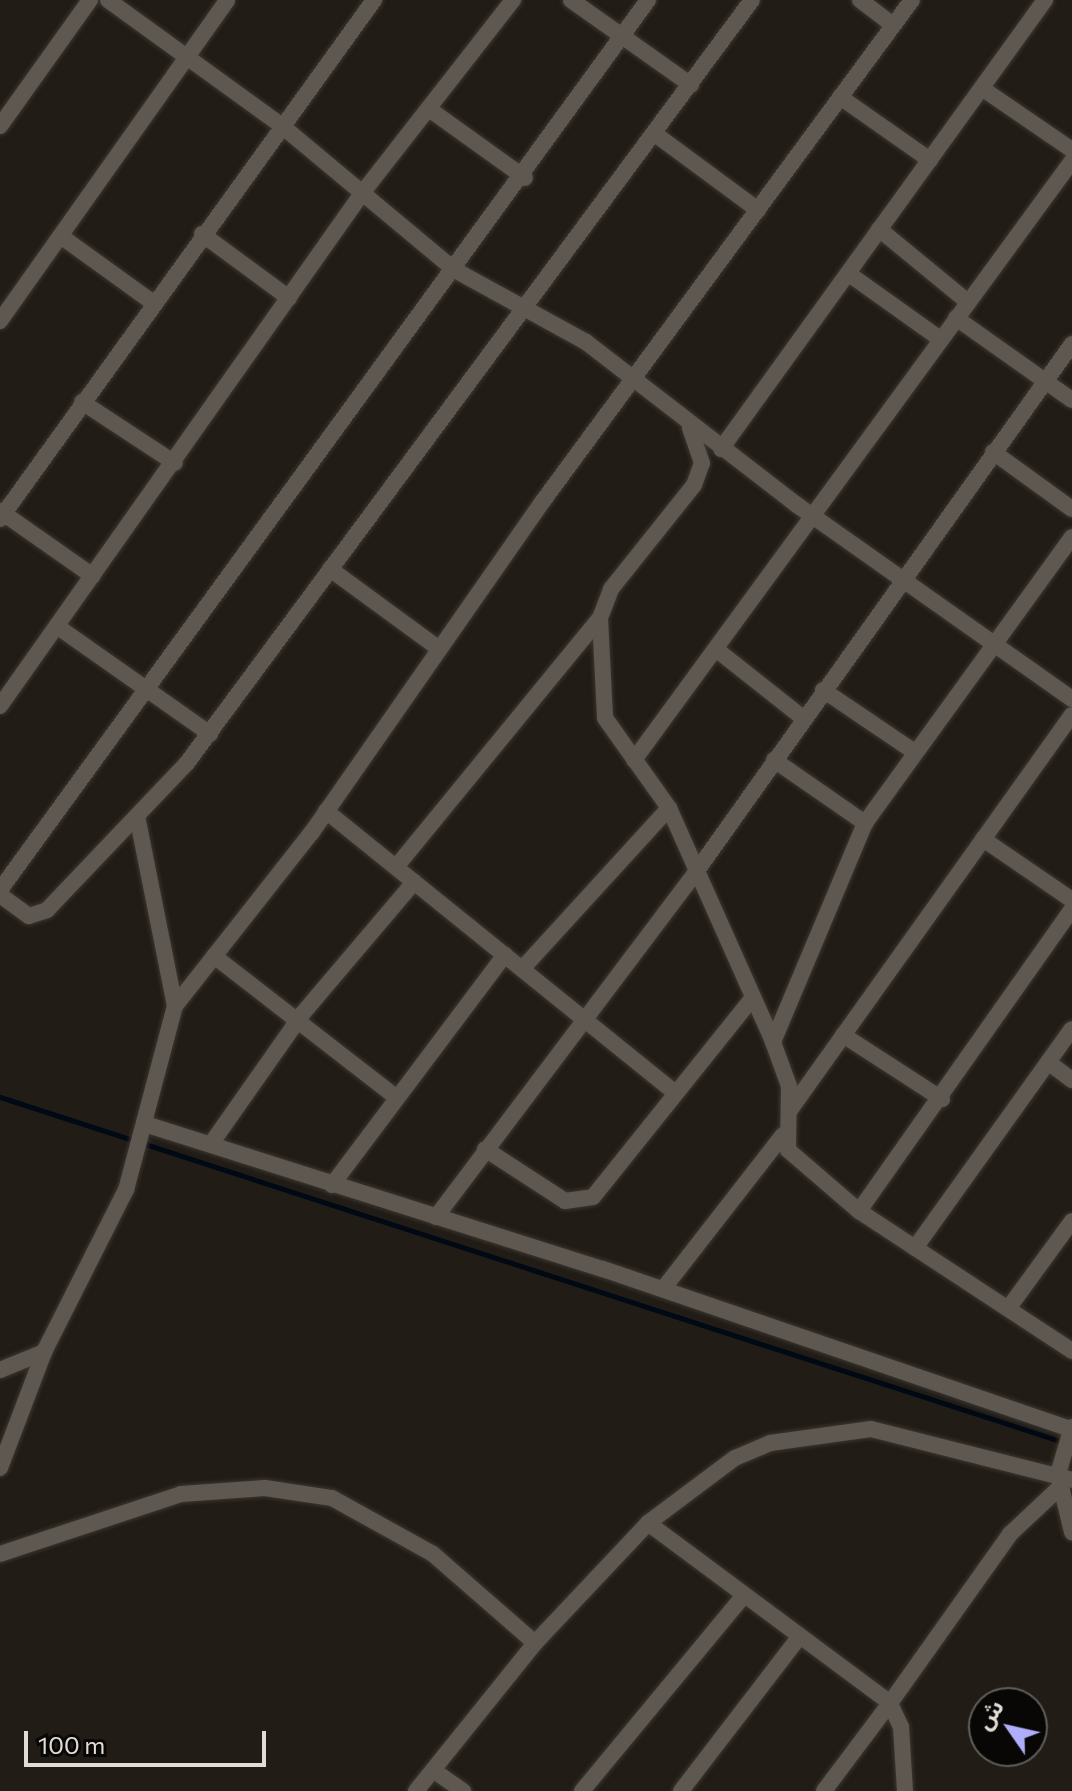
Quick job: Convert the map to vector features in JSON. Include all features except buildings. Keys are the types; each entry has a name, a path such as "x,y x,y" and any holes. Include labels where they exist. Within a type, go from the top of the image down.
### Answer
{"street":[{"path":"0,126 90,0"},
{"path":"108,0 282,126 455,270 525,306 637,380 721,449 1072,699"},
{"path":"0,321 227,0"},
{"path":"93,576 1,515 152,302 374,0"},
{"path":"0,706 175,463 363,192 513,0"},
{"path":"571,0 691,85"},
{"path":"648,0 525,178 0,892 37,917 138,820 210,734 752,0"},
{"path":"860,0 893,25"},
{"path":"0,1468 44,1352 126,1190 175,1006 326,811 438,648 912,0"},
{"path":"721,449 1045,0"},
{"path":"983,89 1072,150"},
{"path":"840,97 930,160"},
{"path":"429,109 525,178"},
{"path":"655,134 758,210"},
{"path":"634,760 1072,161"},
{"path":"879,229 968,302"},
{"path":"202,234 289,298"},
{"path":"62,237 152,302"},
{"path":"849,274 940,339"},
{"path":"956,318 1072,400"},
{"path":"436,1217 582,1017 696,872 901,577 1072,344"},
{"path":"82,402 175,463"},
{"path":"396,867 600,618 611,589 694,485 702,463 687,423"},
{"path":"993,452 1072,509"},
{"path":"773,1042 865,823 913,751 1072,537"},
{"path":"330,569 438,648"},
{"path":"600,618 605,718 669,808 773,1042 790,1110"},
{"path":"58,627 210,734"},
{"path":"717,650 803,718"},
{"path":"823,690 913,751"},
{"path":"663,1289 783,1135 790,1110 1072,715"},
{"path":"774,760 865,823"},
{"path":"522,969 669,808"},
{"path":"326,811 676,1093"},
{"path":"138,820 175,1006"},
{"path":"983,839 1072,900"},
{"path":"213,1141 297,1021 414,882"},
{"path":"859,1211 942,1099 1072,909"},
{"path":"332,1185 505,955"},
{"path":"214,956 396,1097"},
{"path":"485,1149 579,1204 593,1197 753,997"},
{"path":"915,1248 1072,1029"},
{"path":"843,1035 942,1099"},
{"path":"1048,1062 1072,1080"},
{"path":"145,1124 213,1141 332,1185 663,1289 1072,1429 1063,1481 1072,1532"},
{"path":"783,1135 804,1168 859,1211 1010,1306 1072,1351"},
{"path":"1010,1306 1072,1221"},
{"path":"0,1370 44,1352"},
{"path":"416,1791 535,1643 648,1523 710,1471 770,1443 871,1429 1063,1481"},
{"path":"824,1791 1010,1534 1063,1481"},
{"path":"0,1554 181,1494 265,1488 332,1498 433,1554 535,1643"},
{"path":"648,1523 890,1703 901,1727 905,1791"},
{"path":"582,1791 744,1595"},
{"path":"681,1791 800,1636"},
{"path":"433,1770 463,1791"}],"waterway":[{"path":"0,1097 1063,1442"}]}
